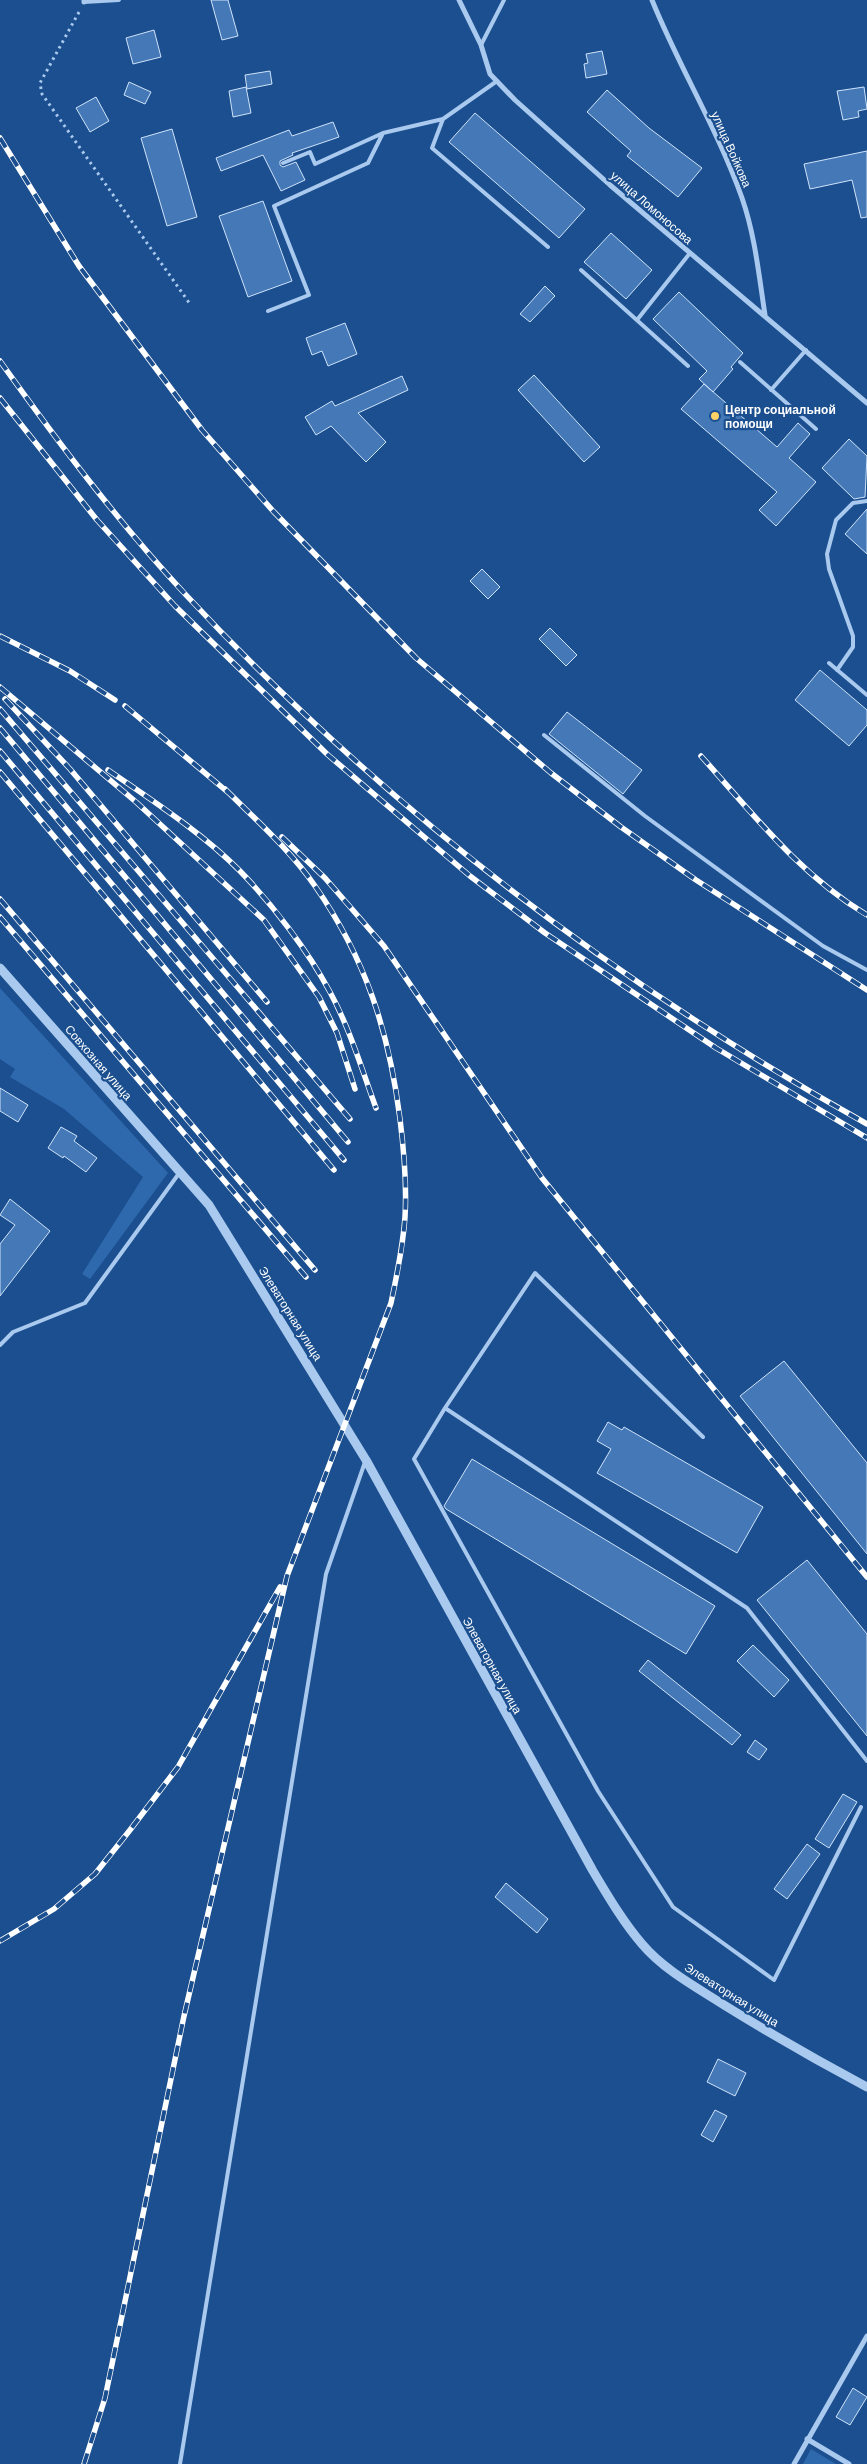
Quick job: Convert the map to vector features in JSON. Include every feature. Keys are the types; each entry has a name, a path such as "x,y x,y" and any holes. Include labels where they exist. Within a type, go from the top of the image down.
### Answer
{"street":[{"name":"улица Ломоносова","path":"459,0 481,45 490,74 497,81 588,166 766,315 867,403"},
{"name":"улица Войкова","path":"652,0 742,196 751,231 766,315"},
{"name":"Совхозная улица","path":"0,968 181,1172"},
{"name":"Элеваторная улица","path":"181,1172 209,1206 366,1460 593,1871 618,1912 642,1945 666,1967 692,1985 822,2063 867,2087"},
{"path":"794,2464 867,2336"},
{"path":"807,2439 849,2464"}],"lane":[{"path":"84,1 119,0"},
{"path":"481,45 504,0"},
{"path":"283,162 310,152 315,164 382,134 443,119 497,81"},
{"path":"443,119 432,148 548,247"},
{"path":"268,311 309,295 274,206 368,164 382,134"},
{"path":"637,320 690,253"},
{"path":"581,270 688,366"},
{"path":"772,390 806,350"},
{"path":"740,362 816,429"},
{"path":"837,670 853,647 853,636 829,569 827,554 836,520 853,503 867,502"},
{"path":"829,663 867,695"},
{"path":"544,735 646,816 823,946 867,970"},
{"path":"0,1344 13,1332 85,1303 181,1172"},
{"path":"703,1437 535,1272 445,1408 414,1459 598,1792 673,1907 774,1980 861,1807"},
{"path":"445,1408 747,1608 867,1761"},
{"path":"180,2464 326,1574 366,1460"}],"path":[{"path":"84,1 40,83 42,94 190,304"}],"shaded area":[{"path":"0,988 168,1173 90,1279 82,1274 143,1177 64,1109 10,1077 15,1069 0,1059"},
{"path":"811,2449 836,2464 803,2464"}],"building":[{"path":"211,0 228,0 238,36 222,40"},
{"path":"154,30 161,57 133,64 126,38"},
{"path":"602,51 607,74 586,78 584,64 588,63 586,54"},
{"path":"270,71 272,84 247,89 245,75"},
{"path":"129,82 151,92 145,104 124,95"},
{"path":"246,87 251,113 233,117 229,91"},
{"path":"864,87 867,109 858,111 859,117 843,120 837,91"},
{"path":"607,90 649,128 702,168 678,197 627,156 631,151 587,112"},
{"path":"96,97 109,121 90,132 76,108"},
{"path":"475,113 585,209 559,238 449,142"},
{"path":"333,122 339,137 292,153 293,155 280,161 280,165 283,167 296,162 305,180 281,191 263,155 221,171 216,158 289,130 292,136"},
{"path":"172,129 197,217 167,226 141,138"},
{"path":"867,151 867,217 861,218 852,180 810,189 804,164"},
{"path":"263,201 292,281 248,297 219,216"},
{"path":"611,233 652,270 626,299 584,262"},
{"path":"545,286 555,296 530,322 520,314"},
{"path":"679,292 743,353 731,367 733,369 713,392 699,379 707,371 653,319"},
{"path":"345,323 357,354 328,366 322,351 312,355 306,338"},
{"path":"534,375 600,447 584,462 518,390"},
{"path":"402,376 408,390 358,413 386,442 366,462 331,426 316,435 305,417 332,401 335,406"},
{"name":"Центр социальной помощи","path":"704,384 777,447 798,423 810,434 789,458 816,482 776,526 759,510 777,492 681,409"},
{"path":"849,439 867,456 865,497 854,499 822,468"},
{"path":"867,509 867,554 845,534"},
{"path":"482,569 500,587 488,599 470,581"},
{"path":"550,628 577,655 566,666 539,639"},
{"path":"820,670 867,710 867,725 849,746 795,700"},
{"path":"567,712 642,770 623,794 549,734"},
{"path":"0,1088 28,1105 18,1122 0,1111"},
{"path":"61,1127 77,1136 74,1141 97,1158 86,1172 64,1156 63,1158 48,1148"},
{"path":"10,1199 50,1231 0,1296 0,1244 15,1225 0,1215"},
{"path":"784,1361 867,1463 867,1554 740,1396"},
{"path":"608,1422 622,1430 624,1427 763,1507 737,1553 597,1473 611,1449 597,1441"},
{"path":"472,1459 715,1606 686,1654 446,1509 444,1506"},
{"path":"807,1560 867,1634 867,1736 757,1600"},
{"path":"753,1645 789,1680 774,1697 737,1661"},
{"path":"648,1660 741,1735 732,1745 639,1671"},
{"path":"755,1740 767,1749 759,1760 747,1752"},
{"path":"843,1794 857,1802 829,1848 815,1839"},
{"path":"807,1844 820,1854 787,1899 774,1889"},
{"path":"506,1883 548,1919 537,1933 495,1897"},
{"path":"718,2059 746,2073 735,2096 707,2082"},
{"path":"715,2110 727,2116 713,2142 701,2135"},
{"path":"853,2388 867,2397 850,2425 836,2417"}],"railway":[{"path":"0,138 79,266 202,430 273,511 416,658 551,773 621,827 696,880 867,990"},
{"path":"0,361 89,481 136,539 186,595 261,673 340,747 422,818 506,886 593,950 682,1012 773,1069 867,1124"},
{"path":"0,398 97,520 175,606 328,755 470,876 545,933 716,1048 867,1138"},
{"path":"0,636 70,671 115,700"},
{"path":"0,687 136,802 264,920 319,997 337,1033 355,1089"},
{"path":"5,699 70,769 267,1002"},
{"path":"125,706 230,794"},
{"path":"0,709 350,1119"},
{"path":"0,728 348,1142"},
{"path":"0,751 344,1160"},
{"path":"701,756 758,821 798,862 842,899 867,915"},
{"path":"108,770 209,843 240,871 277,913 301,945 330,992 344,1020 376,1108"},
{"path":"0,772 334,1170"},
{"path":"84,2464 105,2398 184,2016 287,1576 391,1303 398,1271 405,1217 404,1155 395,1087 382,1026 361,969 333,913 315,886 295,860 225,789"},
{"path":"282,837 325,878 384,946 542,1178 867,1577"},
{"path":"0,899 315,1270"},
{"path":"0,917 306,1277"},
{"path":"0,1941 54,1909 95,1874 130,1830 178,1767 280,1587"}],"place":[{"name":"Центр социальной помощи","path":"715,416"}]}
